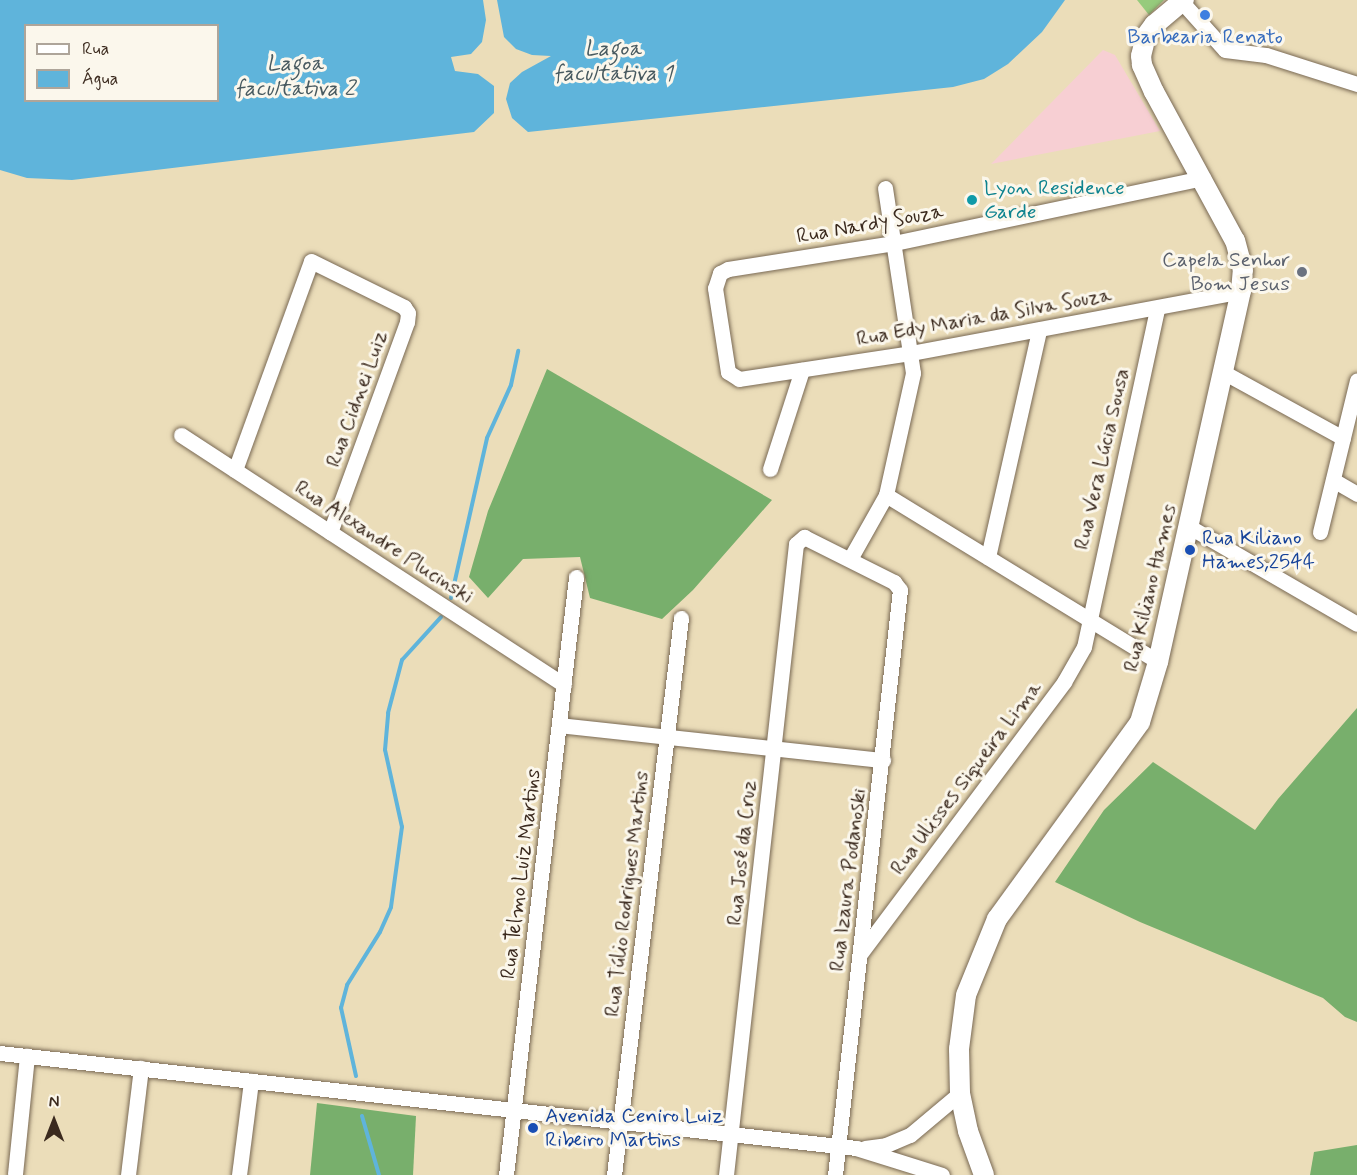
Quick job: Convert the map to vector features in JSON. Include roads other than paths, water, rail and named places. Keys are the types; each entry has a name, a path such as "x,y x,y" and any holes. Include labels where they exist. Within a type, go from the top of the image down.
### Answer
{"main road":[{"name":"Rua Kiliano Hames","path":"984,1175 968,1131 960,1093 959,1049 966,995 997,919 1140,722 1158,662 1242,291 1243,270 1240,253 1203,178 1150,84 1141,56 1146,36 1154,25 1183,1"}],"street":[{"path":"1183,1 1225,50 1258,53 1357,84"},
{"name":"Rua Nardy Souza","path":"733,377 725,364 715,288 720,273 728,269 894,243 1203,178"},
{"path":"850,559 886,495 911,384 911,353 885,188"},
{"name":"Rua Cidnei Luiz","path":"235,470 311,261 404,307 408,313 330,532"},
{"name":"Rua Edy Maria da Silva Souza","path":"733,377 739,379 911,353 1242,291"},
{"name":"Rua Vera Lúcia Sousa","path":"1088,619 1157,308"},
{"path":"988,557 1039,330"},
{"path":"770,469 802,370"},
{"path":"1223,372 1343,438"},
{"path":"1320,532 1357,380"},
{"name":"Rua Alexandre Plucinski","path":"181,435 564,685"},
{"path":"1333,480 1357,494"},
{"path":"886,495 1158,662"},
{"path":"1188,526 1357,624"},
{"name":"Rua José da Cruz","path":"726,1175 796,544 800,537 850,559"},
{"name":"Rua Izaura Podanoski","path":"835,1175 883,760 900,590 894,582 850,559"},
{"name":"Rua Telmo Luiz Martins","path":"506,1175 576,577"},
{"name":"Rua Túlio Rodrigues Martins","path":"614,1175 681,618"},
{"name":"Rua Ulisses Siqueira Lima","path":"860,954 1064,682 1084,647 1088,619"},
{"path":"559,724 883,760"},
{"path":"0,1053 838,1146 856,1149 942,1175"},
{"path":"15,1174 27,1056"},
{"path":"128,1175 141,1068"},
{"path":"239,1175 251,1081"},
{"path":"856,1149 886,1145 910,1135 960,1093"}],"water":[{"name":"Lagoa facultativa 2","path":"0,0 483,0 486,20 482,42 471,54 451,57 455,71 478,74 494,86 494,113 474,132 72,180 27,178 0,170"},
{"name":"Lagoa facultativa 1","path":"497,0 1065,0 1042,32 1008,64 984,79 953,87 528,132 512,118 506,99 510,83 522,72 551,56 532,55 516,49 504,37"}],"waterway":[{"path":"451,598 487,438 511,385 518,351"},
{"path":"356,1076 341,1008 347,985 380,932 391,907 402,827 385,750 388,713 402,660 441,617"},
{"path":"362,1116 379,1175"}],"place":[{"name":"Barbearia Renato","path":"1205,15"},
{"name":"Lyon Residence Garde","path":"972,200"},
{"name":"Capela Senhor Bom Jesus","path":"1302,272"},
{"name":"Rua Kiliano Hames,2544","path":"1190,550"},
{"name":"Avenida Ceniro Luiz Ribeiro Martins","path":"533,1128"}]}
